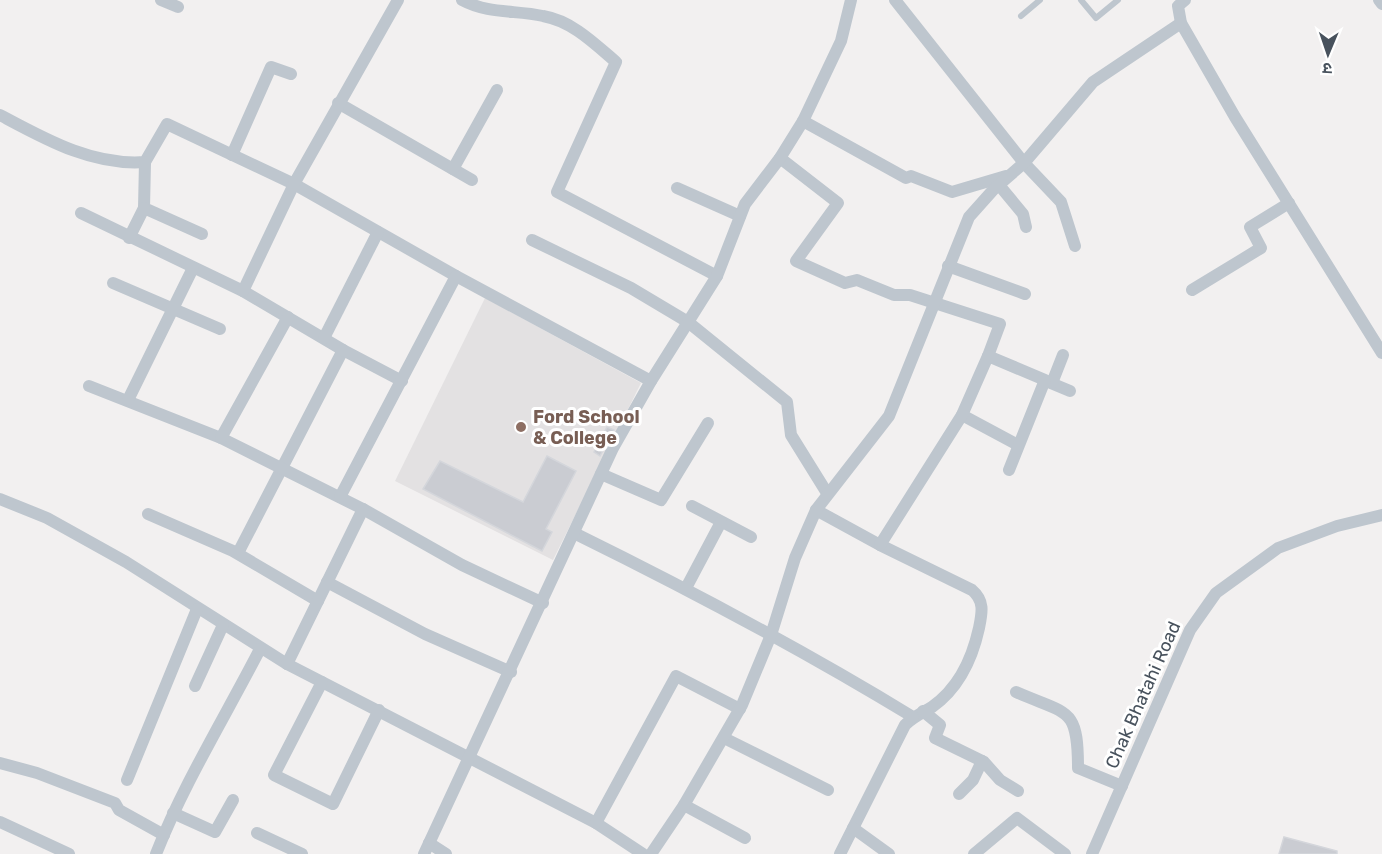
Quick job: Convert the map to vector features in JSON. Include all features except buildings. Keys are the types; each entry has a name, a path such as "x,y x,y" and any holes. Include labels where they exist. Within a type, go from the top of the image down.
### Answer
{"street":[{"path":"161,0 178,7"},
{"path":"243,291 294,184 398,0"},
{"path":"462,0 543,16 574,27 616,62 557,192 717,276"},
{"path":"446,854 427,849 601,474 651,381 717,276 745,204 780,158 803,121 841,41 851,0"},
{"path":"895,0 1024,163 1061,202 1075,246"},
{"path":"1185,0 1178,6 1181,23 1235,117 1382,353"},
{"path":"651,854 684,805 740,710 771,635 795,558 816,510 827,493 855,464 889,416 969,217 999,184 1024,163 1093,82 1181,23"},
{"path":"232,156 271,67 291,74"},
{"path":"453,169 497,90"},
{"path":"338,103 472,180"},
{"path":"0,115 77,152 114,162 145,162"},
{"path":"803,121 906,178 911,176 951,192 1011,175"},
{"path":"129,238 144,208 145,162 167,124 294,184 456,276 651,381"},
{"path":"780,158 838,203 796,261 845,283 857,280 894,295 910,295 1000,324 962,415 880,545"},
{"path":"999,184 1023,214 1026,227"},
{"path":"677,188 740,216"},
{"path":"1192,290 1261,248 1250,227 1289,202"},
{"path":"144,208 202,234"},
{"path":"81,213 243,291 402,381"},
{"path":"324,338 378,232"},
{"path":"532,240 631,288 688,322 787,402 791,435 827,493"},
{"path":"948,266 1025,294"},
{"path":"128,400 193,268"},
{"path":"340,497 456,276"},
{"path":"113,283 220,329"},
{"path":"221,438 288,317"},
{"path":"238,553 344,350"},
{"path":"1010,471 1018,445 1063,355"},
{"path":"988,356 1070,391"},
{"path":"89,386 221,438 363,509 462,566 543,603"},
{"path":"962,415 1018,445"},
{"path":"601,474 661,500 708,423"},
{"path":"0,499 46,518 116,556 260,649 596,823 644,854"},
{"path":"692,506 751,537"},
{"path":"287,664 363,509"},
{"path":"816,510 880,545 972,590 981,603 982,614 975,646 964,675 933,706 918,714 898,737 840,854"},
{"path":"148,514 238,553 318,601"},
{"name":"Chak Bhatahi Road","path":"1092,854 1190,630 1216,593 1278,548 1337,526 1382,515"},
{"path":"686,588 721,522"},
{"path":"574,533 686,588 940,725 935,738 982,761 1000,780 1018,791"},
{"path":"327,582 425,634 511,672"},
{"path":"128,780 197,609"},
{"path":"195,686 223,625"},
{"path":"156,854 173,813 260,649"},
{"path":"596,823 676,676 740,710"},
{"path":"322,682 274,775 333,804 379,710"},
{"path":"1016,692 1068,714 1078,733 1078,768 1122,786"},
{"path":"724,738 828,790"},
{"path":"959,794 973,780 982,761"},
{"path":"0,763 37,773 115,802 119,810 164,835"},
{"path":"173,813 215,832 233,800"},
{"path":"684,805 745,838"},
{"path":"974,854 1017,818 1065,854"},
{"path":"0,822 69,854"},
{"path":"853,828 889,854"},
{"path":"257,834 302,854"}],"lane":[{"path":"1021,16 1040,0"},
{"path":"1081,0 1096,18 1118,0"}],"shaded area":[{"name":"Ford School & College","path":"485,298 641,383 553,560 395,481"}],"place":[{"name":"Ford School & College","path":"521,427"}]}
